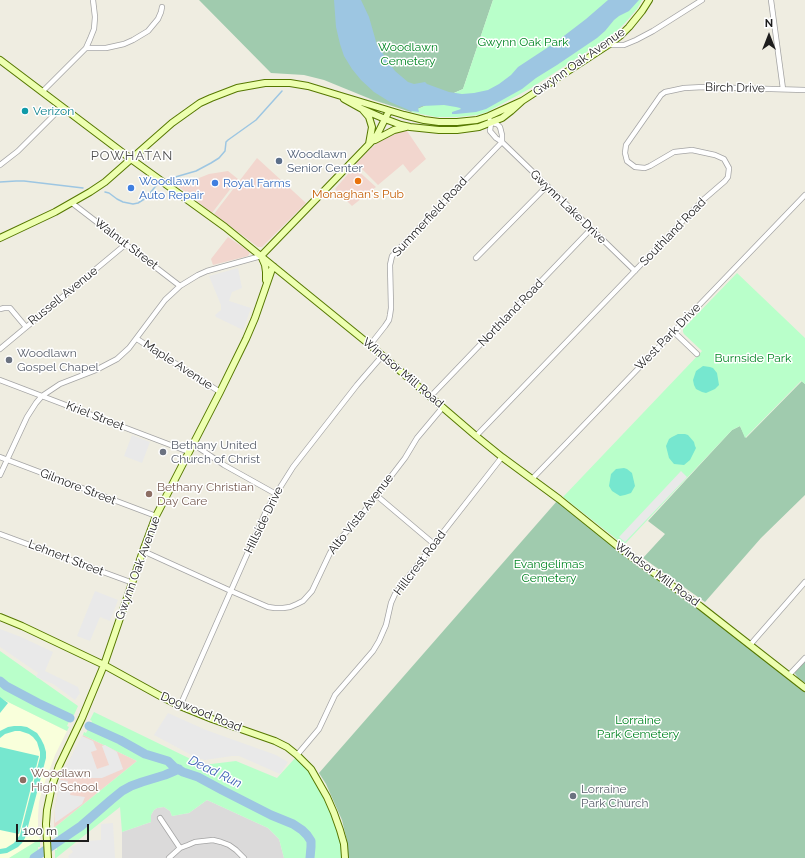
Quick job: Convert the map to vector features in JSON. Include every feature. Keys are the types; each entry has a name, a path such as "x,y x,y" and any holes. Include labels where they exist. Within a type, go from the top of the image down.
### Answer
{"main road":[{"name":"Gwynn Oak Avenue","path":"340,96 424,120 439,122 469,122 502,118 522,102 608,45 629,27 649,0"},
{"name":"Windsor Mill Road","path":"0,60 131,159 225,227 382,355 502,458 700,606 805,688"},
{"path":"0,238 72,203 104,182 172,123 195,106 211,98 237,88 265,83 290,83 308,86 340,96"},
{"name":"Gwynn Oak Avenue","path":"340,96 362,109 401,125 439,130 457,130 479,127 490,119"},
{"path":"362,109 369,117 372,126 368,144"},
{"path":"265,287 266,272 261,256 378,133 386,110"},
{"path":"368,144 394,130 410,126"},
{"name":"Gwynn Oak Avenue","path":"48,858 46,842 47,810 52,786 59,766 82,718 104,666 156,516 246,339 273,266"},
{"name":"Dogwood Road","path":"0,617 22,626 104,666 180,706 275,741 287,747 311,769 327,797 342,836 345,858"}],"street":[{"path":"42,92 86,48 94,29 95,17 93,0"},
{"path":"608,45 624,45 636,40 702,0"},
{"path":"771,0 783,89"},
{"path":"86,48 106,48 134,40 148,31 161,12 162,7"},
{"name":"Birch Drive","path":"665,92 684,88 704,87 805,90"},
{"name":"Southland Road","path":"476,436 703,200 728,177 729,173 727,163 720,156 692,150 674,152 645,168 634,167 627,161 625,153 626,145 658,98 665,92"},
{"path":"0,165 18,151 62,107"},
{"name":"Gwynn Lake Drive","path":"490,119 490,131 496,138 502,142 635,271"},
{"name":"Gwynn Lake Drive","path":"490,119 500,126 502,142"},
{"name":"Summerfield Road","path":"370,345 385,326 390,315 390,260 394,253 502,142"},
{"path":"476,258 547,186"},
{"name":"West Park Drive","path":"532,479 805,195"},
{"name":"Walnut Street","path":"72,203 180,286"},
{"name":"Northland Road","path":"430,396 591,229"},
{"name":"Russell Avenue","path":"0,349 126,244"},
{"path":"0,476 27,417 42,396 60,384 96,370 117,359 137,339 165,300 180,286 207,271 261,256"},
{"path":"0,308 10,308 26,327"},
{"path":"674,332 697,354"},
{"name":"Maple Avenue","path":"137,339 220,392"},
{"path":"0,340 6,343"},
{"name":"Hillside Drive","path":"180,706 267,509 293,467 382,355"},
{"name":"Kriel Street","path":"0,380 189,452"},
{"name":"Alto Vista Avenue","path":"143,551 268,607 290,607 303,601 312,591 330,553 338,541 359,518 405,458 417,438 443,407"},
{"path":"193,444 224,465 276,494"},
{"name":"Gilmore Street","path":"0,457 156,516"},
{"name":"Hillcrest Road","path":"297,755 319,729 335,695 373,651 383,634 395,594 502,458"},
{"path":"376,495 434,544"},
{"name":"Lehnert Street","path":"0,534 133,583"},
{"path":"750,645 805,582"},
{"path":"789,675 805,658"},
{"path":"160,818 180,848"},
{"path":"169,858 180,848 195,842 213,840 229,845 244,858"}],"shaded area":[{"path":"334,0 361,0 369,17 377,45 395,71 408,82 414,84 425,82 449,92 462,94 488,90 499,84 511,75 518,67 556,42 608,0 639,0 629,11 614,20 597,38 536,78 522,89 486,109 476,112 452,114 452,112 461,109 444,105 422,106 418,108 419,112 411,111 390,102 374,92 361,80 344,56 336,27"},
{"path":"407,131 426,159 410,173 403,164 378,185 356,163 377,143 399,132"},
{"path":"257,158 306,203 262,247 258,247 214,214"},
{"path":"354,167 376,187 352,206 335,189"},
{"path":"228,171 238,179 212,213 179,187 209,174"},
{"path":"228,237 250,252 248,256 213,265 211,259"},
{"path":"238,268 242,288 232,292 229,301 251,308 243,330 216,317 215,315 221,310 221,305 209,276"},
{"path":"703,366 713,368 717,373 719,385 715,389 706,393 696,389 693,380 696,371"},
{"path":"678,434 688,435 694,442 696,448 690,460 684,465 674,464 669,458 666,446 669,439"},
{"path":"132,435 150,442 142,463 124,456"},
{"path":"624,468 632,473 635,486 631,493 620,496 612,491 609,486 611,474 616,469"},
{"path":"681,471 687,477 625,542 619,537"},
{"path":"95,591 118,600 110,621 100,617 90,641 77,636"},
{"path":"0,629 53,652 45,671 78,687 80,693 75,700 53,684 36,677 38,673 0,647"},
{"path":"0,697 8,703 0,713"},
{"name":"Woodlawn High School","path":"0,698 67,731 55,755 39,802 38,833 40,839 9,858 0,858"},
{"path":"168,713 206,730 276,755 288,762 280,774 239,756 205,760 197,758 154,735"},
{"path":"14,726 27,727 37,733 44,745 46,758 25,838 18,847 7,853 0,854 0,849 6,848 14,843 20,835 40,757 37,742 29,734 15,731 5,734 0,738 0,731"},
{"path":"83,735 137,761 54,828 55,808 60,780"},
{"path":"82,736 93,741 97,750 91,752 97,769 109,765 102,746 105,745 117,752 123,769 102,778 76,778 62,774"},
{"path":"0,747 39,756 19,834 0,830"},
{"path":"60,780 68,781 66,790 71,791 70,795 85,797 82,804 55,823 55,808"},
{"path":"207,800 268,828 279,839 284,858 122,858 122,832 151,822 151,815 154,810 164,807 170,811 172,816 189,813"},
{"path":"113,823 115,858 69,858 68,856 73,852 70,848 87,841 101,840 101,824"}],"green space":[{"name":"Woodlawn Cemetery","path":"199,0 493,0 463,89 411,112 373,100 324,80 304,75 271,73"},
{"name":"Gwynn Oak Park","path":"493,0 642,0 637,9 625,23 605,40 531,88 487,112 477,115 457,117 436,117 411,112 463,89"},
{"name":"Burnside Park","path":"737,273 805,338 805,384 801,381 745,438 740,426 732,430 624,545 563,497 702,351 684,334 683,329"},
{"path":"802,381 805,384 805,495 761,538 705,602 643,558 665,534 648,521 732,430 740,426 746,438"},
{"name":"Lorraine Park Cemetery","path":"557,501 699,608 805,691 805,858 348,858 347,841 342,820 326,784 319,773"},
{"path":"0,651 78,706 67,726 69,727 67,731 0,698"},
{"path":"805,660 805,683 798,678 794,672"},
{"path":"94,712 203,765 236,761 277,778 297,756 315,775 332,807 345,858 284,858 279,839 268,828 207,800 189,813 172,816 170,811 164,807 157,808 151,815 151,822 122,832 120,807 55,858 55,850 57,850 56,837 54,837 54,828 137,761 83,735 84,732 86,733 92,721 90,720"},
{"path":"40,839 38,858 9,858"}],"waterway":[{"path":"165,180 196,171 219,158 225,151 226,142 256,120 282,91"},
{"path":"0,182 24,181 83,188"},
{"path":"105,192 123,202 133,204 146,198 159,182"},
{"name":"Dead Run","path":"0,681 6,686 38,703 70,718"},
{"name":"Dead Run","path":"89,726 120,740 145,754 168,761 174,767 183,772 198,777 271,815 293,824 302,830 311,841 310,858"},
{"path":"34,858 81,826 122,791 131,786 179,769"}],"place":[{"name":"Verizon","path":"25,111"},
{"name":"Woodlawn Senior Center","path":"279,161"},
{"name":"Monaghan's Pub","path":"358,181"},
{"name":"Royal Farms","path":"215,183"},
{"name":"Woodlawn Auto Repair","path":"131,188"},
{"name":"Woodlawn Gospel Chapel","path":"9,360"},
{"name":"Bethany United Church of Christ","path":"163,452"},
{"name":"Bethany Christian Day Care","path":"149,494"},
{"name":"Woodlawn High School","path":"23,780"},
{"name":"Lorraine Park Church","path":"573,796"}],"district":[{"name":"POWHATAN","path":"132,156"}],"park label":[{"name":"Evangelimas Cemetery","path":"549,571"}]}
